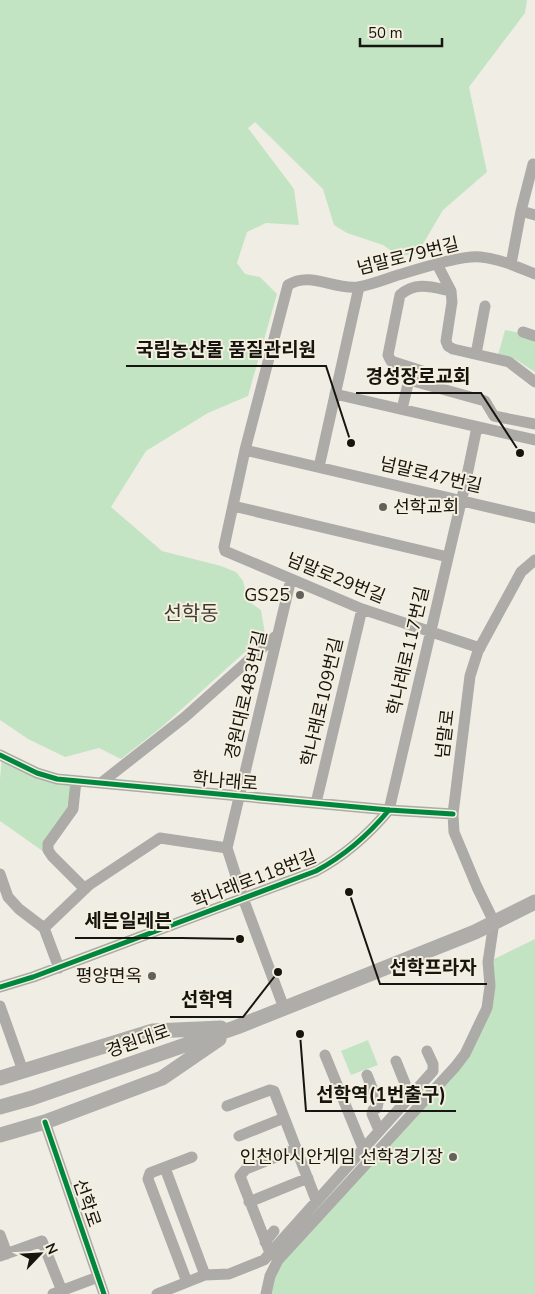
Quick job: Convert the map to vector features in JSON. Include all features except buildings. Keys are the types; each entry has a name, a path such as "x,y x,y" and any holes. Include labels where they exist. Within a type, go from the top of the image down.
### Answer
{"main road":[{"name":"경원대로","path":"0,1107 237,1027 475,932 535,902"},
{"path":"0,1078 153,1031 237,1027"},
{"path":"0,1135 45,1122 162,1078 237,1027"}],"street":[{"path":"511,264 521,211 533,164"},
{"path":"521,211 535,215"},
{"name":"넘말로79번길","path":"288,285 294,281 309,278 342,287 359,287 436,264 479,257 511,264 535,274"},
{"path":"436,264 451,291 452,302 446,341 448,346 453,349 509,362 535,382"},
{"name":"넘말로29번길","path":"288,285 245,450 224,547 225,551 362,609 480,648"},
{"path":"425,372 392,361 388,355 400,295 407,289 423,285 451,291"},
{"path":"319,467 359,287"},
{"path":"476,354 485,306"},
{"path":"522,332 535,336"},
{"path":"402,410 408,384 413,381 484,401 494,416 535,424"},
{"path":"335,394 535,440"},
{"name":"학나래로117번길","path":"389,810 477,427"},
{"name":"넘말로47번길","path":"245,450 461,500 534,514"},
{"path":"233,506 448,557"},
{"name":"넘말로","path":"494,922 454,832 453,814 470,676 480,648 517,579 521,572 535,560"},
{"name":"경원대로483번길","path":"227,848 291,579"},
{"name":"학나래로109번길","path":"316,803 362,609"},
{"path":"101,783 184,717 278,634"},
{"name":"학나래로","path":"0,755 55,779 389,810 453,814"},
{"path":"76,781 73,809 48,844 48,850 85,890"},
{"name":"학나래로118번길","path":"0,988 59,968 316,872 328,865 372,830 389,810"},
{"path":"44,928 85,890 160,838 227,848 243,898 284,1008"},
{"path":"0,874 8,897 44,928 59,968"},
{"path":"266,1294 270,1276 278,1260 465,1054 487,1008 490,986 488,962 494,922"},
{"path":"0,1006 23,1071"},
{"path":"157,1294 170,1292 187,1282 205,1275 229,1274 264,1260 433,1070 433,1064 427,1051"},
{"path":"325,1055 363,1148"},
{"path":"396,1062 410,1096"},
{"path":"367,1075 378,1103 377,1108 373,1110 372,1114 379,1130"},
{"path":"227,1106 270,1090 274,1091 316,1200"},
{"path":"239,1136 284,1118"},
{"name":"선학로","path":"45,1122 104,1294"},
{"path":"270,1253 240,1176 246,1170 296,1149"},
{"path":"187,1282 148,1179 150,1173 192,1157"},
{"path":"165,1168 205,1275"},
{"path":"249,1202 308,1178"},
{"path":"265,1242 274,1231"},
{"path":"0,1235 3,1255 42,1241 66,1291 98,1277"}],"green space":[{"path":"0,0 527,0 525,13 469,87 487,172 443,210 417,254 399,256 383,245 347,233 334,225 323,189 255,122 248,128 294,189 299,225 266,223 247,232 237,263 245,274 260,277 277,294 248,396 208,413 146,451 111,507 162,551 221,566 236,572 243,581 248,601 261,610 265,634 163,726 121,759 99,748 65,757 28,739 0,720"},
{"path":"505,330 535,336 535,372 515,359 498,355"},
{"path":"2,758 74,782 72,809 44,852 0,821"},
{"name":"인천아시안게임 선학경기장","path":"535,939 535,1294 266,1294 270,1276 465,1054 480,1026 488,962"},
{"path":"368,1040 378,1065 351,1075 341,1051"}],"cycle path":[{"path":"0,755 37,773 57,779 389,810 453,814"},
{"path":"0,987 33,977 316,871 356,844 389,810"},
{"path":"45,1122 104,1294"}],"place":[{"name":"국립농산물 품질관리원","path":"351,443"},
{"name":"경성장로교회","path":"520,453"},
{"name":"선학교회","path":"383,507"},
{"name":"GS25","path":"300,595"},
{"name":"선학프라자","path":"349,892"},
{"name":"세븐일레븐","path":"240,939"},
{"name":"선학역","path":"278,972"},
{"name":"평양면옥","path":"152,976"},
{"name":"선학역(1번출구)","path":"300,1034"},
{"name":"인천아시안게임 선학경기장","path":"453,1157"}],"district":[{"name":"선학동","path":"191,613"}]}
